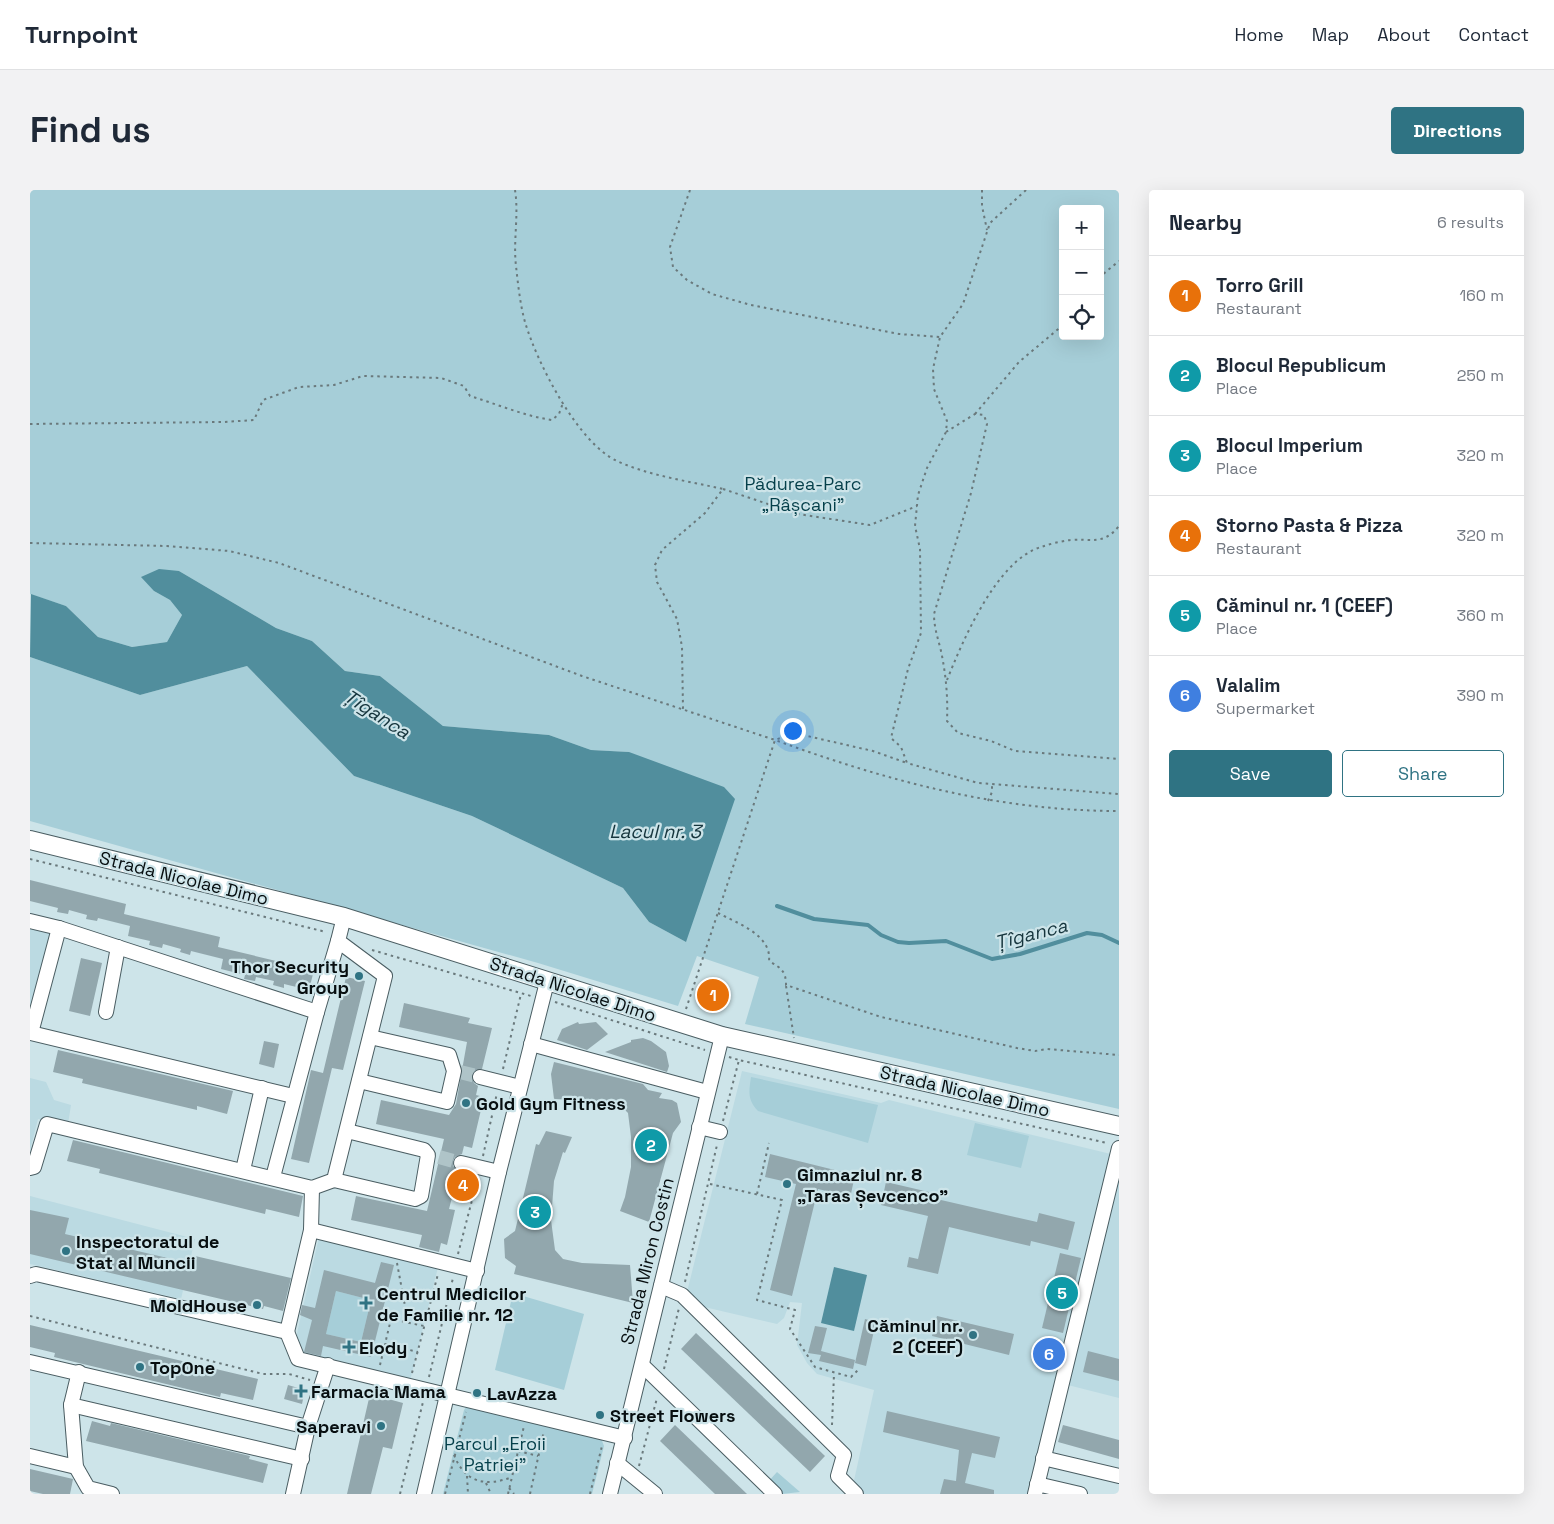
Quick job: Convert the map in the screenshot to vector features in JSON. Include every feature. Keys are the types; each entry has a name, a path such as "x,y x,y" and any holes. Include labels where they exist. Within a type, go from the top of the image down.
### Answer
{"main road":[{"name":"Strada Nicolae Dimo","path":"30,840 344,917 545,991 722,1036 1119,1126"}],"street":[{"path":"274,1177 293,1096 344,917"},
{"path":"30,921 59,928 317,1012"},
{"path":"59,928 31,1033 293,1096"},
{"path":"334,1180 385,976 339,938"},
{"path":"106,1012 118,947"},
{"path":"424,1494 499,1172 545,991"},
{"name":"Strada Miron Costin","path":"610,1494 722,1036"},
{"path":"359,1081 447,1102 457,1071 449,1055 370,1037"},
{"path":"531,1044 707,1092"},
{"path":"480,1077 520,1087"},
{"path":"243,1170 262,1088"},
{"path":"30,1168 34,1167 47,1124 274,1177 312,1188 334,1180 418,1199 421,1196 434,1156 419,1148 347,1131"},
{"path":"699,1127 720,1132"},
{"path":"1080,1494 1036,1489 1115,1146"},
{"path":"461,1163 499,1172"},
{"path":"312,1188 311,1230 287,1332 298,1359 625,1438"},
{"path":"311,1230 477,1271"},
{"path":"30,1276 36,1274 287,1332"},
{"path":"661,1286 682,1295 832,1442 844,1455 838,1476 856,1494"},
{"path":"30,1362 308,1427"},
{"path":"293,1494 308,1427 328,1365"},
{"path":"642,1365 775,1494"},
{"path":"79,1372 71,1405 76,1468 88,1488 112,1494"},
{"path":"71,1405 302,1459"},
{"path":"30,1456 76,1468"},
{"path":"1043,1458 1119,1476"},
{"path":"618,1463 655,1494"}],"path":[{"path":"515,190 516,264 525,321 542,365 563,403 594,444 616,461 658,475 723,489 798,514 870,525 917,506"},
{"path":"690,190 670,247 673,268 688,280 712,294 751,305 899,334 940,337"},
{"path":"982,190 982,206 987,233"},
{"path":"907,763 901,747 891,738 908,669 921,633 920,550 915,526 918,495 927,468 946,432 947,420 934,389 933,369 940,337 963,304 990,222 1026,190"},
{"path":"1104,273 1119,261"},
{"path":"946,432 975,414 1019,362 1059,329"},
{"path":"30,424 254,420 263,400 276,394 299,387 334,385 363,376 441,378 464,386 470,396 552,420 559,414 563,403"},
{"path":"975,414 984,415 987,424 971,493 934,614 934,630 941,650 948,694 947,721 958,733 991,741 1015,751 1119,759"},
{"path":"683,709 682,647 677,619 657,582 655,565 662,550 705,513 723,489"},
{"path":"946,682 986,598 1005,570 1039,547 1072,540 1098,541 1119,526"},
{"path":"30,543 167,546 220,550 279,563 582,676 863,770 988,801 1039,808 1119,811"},
{"path":"775,740 794,733 873,751 907,763 978,783 1119,794"},
{"path":"689,998 775,740"},
{"path":"988,801 992,792 992,785"},
{"path":"30,859 339,938"},
{"path":"718,914 753,931 765,944 770,955 769,961 782,968 786,976 795,1045"},
{"path":"370,950 521,994 545,991 564,1004 739,1060 1115,1146"},
{"path":"786,985 880,1016 1017,1048 1034,1051 1047,1049 1119,1056"},
{"path":"400,1494 521,994"},
{"path":"637,1477 739,1060"},
{"path":"757,1194 769,1143"},
{"path":"709,1184 782,1200 757,1300 795,1310 790,1329 815,1367 834,1374 851,1377 860,1368"},
{"path":"397,1251 399,1282 408,1322"},
{"path":"409,1385 441,1262"},
{"path":"30,1316 263,1374 289,1374 321,1383"},
{"path":"377,1377 391,1318 424,1326"},
{"path":"385,1344 418,1352"},
{"path":"832,1442 834,1374"},
{"path":"445,1494 464,1413 472,1409"},
{"path":"508,1494 525,1422"},
{"path":"530,1494 545,1426"},
{"path":"590,1494 601,1443"},
{"path":"518,1451 538,1456"},
{"path":"454,1455 467,1476 468,1494"},
{"path":"467,1476 486,1483 512,1477"},
{"path":"486,1483 491,1494"},
{"path":"509,1488 514,1494"}],"shaded area":[{"path":"30,928 51,934 30,1014"},
{"path":"742,1071 881,1103 889,1100 1119,1156 1119,1398 1056,1382 1028,1494 863,1494 853,1485 874,1390 817,1374 807,1363 797,1345 802,1303 790,1302 784,1318 777,1324 700,1306 686,1296"},
{"path":"30,1078 46,1082 54,1100 71,1105 68,1124 38,1119 30,1151"},
{"path":"30,1196 195,1239 181,1299 30,1264"},
{"name":"Centrul Medicilor de Familie nr. 12","path":"319,1237 439,1263 410,1381 301,1354 295,1342"}],"green space":[{"name":"Pădurea-Parc „Râșcani”","path":"30,190 1119,190 1119,1109 745,1024 759,977 697,956 678,1006 538,963 30,821 30,657 140,695 247,666 354,776 472,816 623,888 649,922 686,942 629,752 591,750 549,735 443,726 380,676 345,671 312,641 276,628 179,571 154,591 170,600 182,615 167,642 132,647 98,637 66,606 30,594"},
{"path":"751,1077 878,1105 868,1143 758,1111 750,1099"},
{"path":"975,1123 1029,1136 1021,1168 967,1155"},
{"path":"336,1291 371,1300 361,1342 326,1334"},
{"path":"513,1293 584,1314 564,1390 495,1370"},
{"name":"Parcul „Eroii Patriei”","path":"467,1406 601,1438 604,1446 592,1494 443,1494 464,1410"},
{"path":"777,1472 800,1492 782,1494 768,1482"}],"water":[{"name":"Lacul nr. 3","path":"159,569 179,571 276,628 312,641 345,671 380,676 443,726 549,735 591,750 629,752 724,787 735,799 686,942 649,922 623,888 472,816 354,776 247,666 140,695 30,657 31,594 66,606 98,637 132,647 167,642 182,615 170,600 154,591 141,577"},
{"path":"834,1267 867,1275 854,1331 821,1323"}],"building":[{"path":"30,880 126,904 124,914 220,937 218,947 314,970 309,990 284,984 284,988 273,985 274,981 256,977 255,981 244,979 245,975 221,969 223,959 191,951 190,955 180,952 181,949 163,944 162,948 149,945 150,941 128,936 130,926 98,918 97,921 86,919 87,915 69,910 68,914 57,912 58,908 30,901"},
{"path":"81,958 102,963 90,1016 69,1011"},
{"path":"346,977 365,981 343,1070 332,1068 309,1163 291,1159 311,1070 323,1073"},
{"path":"404,1003 470,1018 468,1023 492,1028 482,1069 474,1071 471,1075 474,1083 478,1086 476,1095 484,1097 472,1148 464,1146 462,1154 455,1157 453,1161 453,1166 459,1171 449,1209 455,1210 447,1245 441,1243 439,1252 419,1247 422,1235 351,1220 356,1196 427,1211 444,1139 376,1124 381,1100 449,1115 456,1104 467,1042 399,1027"},
{"path":"578,1022 579,1024 596,1022 608,1034 587,1050 557,1040 562,1029"},
{"path":"643,1038 651,1041 666,1052 669,1066 667,1072 605,1052 631,1042 631,1040"},
{"path":"264,1041 279,1044 274,1068 259,1064"},
{"path":"58,1050 233,1091 227,1114 197,1106 197,1110 82,1083 83,1079 53,1072"},
{"path":"554,1062 643,1084 648,1090 662,1093 659,1098 672,1100 677,1103 681,1122 673,1133 649,1222 620,1211 631,1167 631,1137 628,1113 620,1105 599,1101 554,1099 551,1074"},
{"path":"546,1131 572,1137 565,1153 563,1152 554,1181 551,1220 555,1250 563,1259 582,1263 630,1265 633,1303 514,1274 516,1266 505,1258 504,1239 515,1231 536,1144 539,1145"},
{"path":"73,1140 303,1196 299,1217 266,1209 265,1214 99,1173 100,1169 67,1161"},
{"path":"770,1154 855,1175 849,1203 837,1200 839,1194 818,1189 792,1296 770,1290 796,1184 765,1177"},
{"path":"886,1182 929,1192 928,1197 1037,1222 1039,1213 1075,1222 1068,1250 1031,1241 1030,1246 949,1227 938,1274 907,1267 909,1257 918,1259 928,1216 881,1205"},
{"path":"30,1210 69,1218 65,1234 193,1264 195,1256 291,1278 283,1311 264,1306 263,1309 30,1254"},
{"path":"1060,1253 1081,1258 1063,1333 1042,1328"},
{"path":"381,1262 394,1265 371,1357 323,1346 321,1356 304,1352 312,1320 300,1315 302,1305 315,1308 324,1270 375,1283","holes":["336,1291 371,1300 361,1342 326,1334"]},
{"name":"Căminul nr. 2 (CEEF)","path":"937,1316 1014,1334 1009,1355 932,1336"},
{"path":"865,1319 876,1322 866,1366 855,1363"},
{"path":"30,1325 258,1379 253,1400 221,1393 220,1397 54,1357 55,1353 30,1347"},
{"path":"815,1326 827,1328 821,1351 855,1360 853,1369 819,1361 821,1355 808,1353"},
{"path":"696,1333 825,1456 810,1472 681,1349"},
{"path":"1037,1349 1051,1352 1048,1364 1034,1361"},
{"path":"1088,1351 1119,1359 1119,1381 1083,1372"},
{"path":"288,1385 305,1390 302,1404 284,1399"},
{"path":"370,1394 403,1403 392,1449 383,1447 371,1494 347,1494"},
{"path":"887,1411 1000,1437 995,1458 972,1453 965,1483 994,1490 994,1494 940,1494 944,1479 956,1481 959,1450 883,1432"},
{"path":"92,1421 110,1426 111,1423 250,1456 249,1459 268,1464 263,1483 86,1441"},
{"path":"675,1425 747,1494 715,1494 660,1441"},
{"path":"1063,1425 1119,1440 1119,1459 1058,1442"},
{"path":"30,1469 73,1479 70,1494 43,1494 30,1491"}],"waterway":[{"name":"Țîganca","path":"777,906 814,919 868,925 881,935 898,942 946,941 992,959 1020,954 1087,933 1102,935 1119,943"}],"tunnel":[{"path":"460,1072 480,1077"},
{"path":"439,1157 461,1163"}],"place":[{"name":"Thor Security Group","path":"359,976"},
{"name":"Torro Grill","path":"713,995"},
{"name":"Gold Gym Fitness","path":"466,1103"},
{"name":"Blocul Republicum","path":"651,1145"},
{"name":"Gimnaziul nr. 8 „Taras Șevcenco”","path":"787,1184"},
{"name":"Storno Pasta & Pizza","path":"463,1185"},
{"name":"Blocul Imperium","path":"535,1212"},
{"name":"Inspectoratul de Stat al Muncii","path":"66,1251"},
{"name":"Căminul nr. 1 (CEEF)","path":"1062,1293"},
{"name":"Centrul Medicilor de Familie nr. 12","path":"366,1303"},
{"name":"MoldHouse","path":"257,1305"},
{"name":"Căminul nr. 2 (CEEF)","path":"973,1335"},
{"name":"Elody","path":"349,1347"},
{"name":"Valalim","path":"1049,1354"},
{"name":"TopOne","path":"140,1367"},
{"name":"Farmacia Mama","path":"301,1391"},
{"name":"LavAzza","path":"477,1393"},
{"name":"Street Flowers","path":"600,1415"},
{"name":"Saperavi","path":"381,1426"}]}
